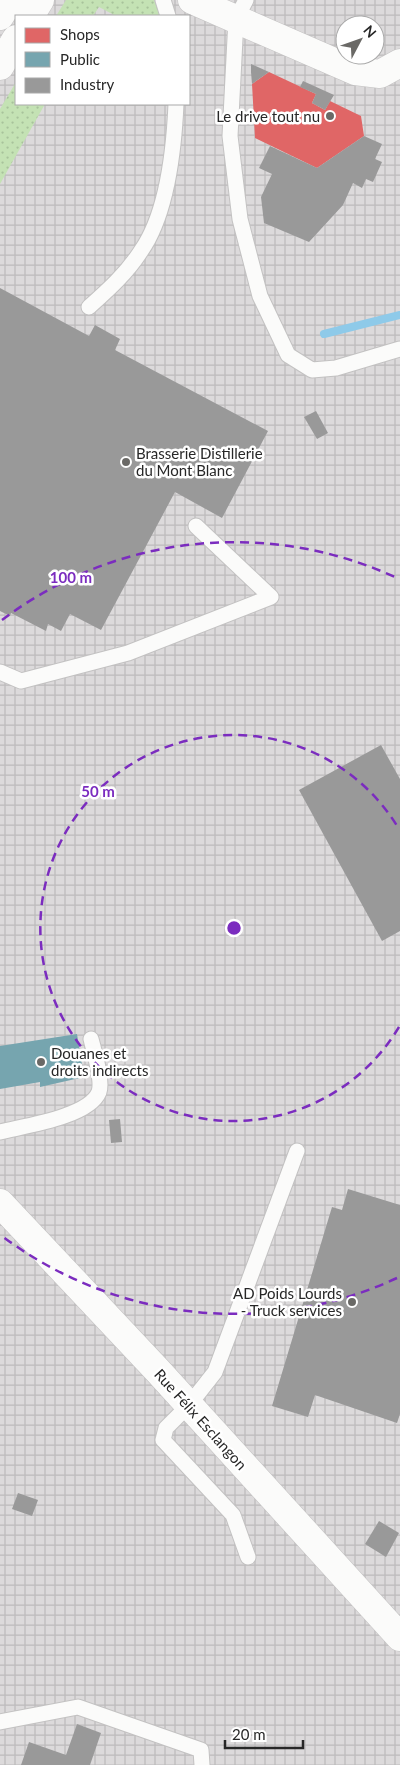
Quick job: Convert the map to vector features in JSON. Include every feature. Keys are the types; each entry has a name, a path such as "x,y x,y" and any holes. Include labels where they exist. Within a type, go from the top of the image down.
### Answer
{"street":[{"path":"0,16 10,0"},
{"path":"31,15 40,0"},
{"path":"192,0 241,10 355,71 380,74 400,62"},
{"path":"0,66 15,41"},
{"name":"Rue Félix Esclangon","path":"0,1203 189,1405 400,1637"}],"lane":[{"path":"163,0 168,15"},
{"path":"241,10 230,136 240,220 260,296 288,355 312,370 336,368 400,349"},
{"path":"89,307 121,278 143,250 163,203 174,141 176,105"},
{"path":"0,672 21,681 128,653 271,597 196,526"},
{"path":"0,1132 68,1115 85,1108 94,1100 100,1092 100,1084 91,1038"},
{"path":"248,1557 233,1515 162,1440 166,1428 189,1405 215,1372 297,1151"},
{"path":"0,1722 78,1707 201,1750 202,1765"}],"shaded area":[{"path":"0,0 400,0 400,1765 0,1765"}],"green space":[{"path":"66,0 154,0 160,15 114,15 99,7 94,15 57,15"},
{"path":"15,84 15,105 44,105 0,184 0,109"}],"building: Shops":[{"path":"269,72 316,94 312,103 325,110 330,101 361,116 364,136 317,168 255,138 252,84"}],"building: Public":[{"name":"Douanes et droits indirects","path":"77,1034 84,1077 40,1087 40,1082 0,1089 0,1046"}],"building: Industry":[{"path":"251,64 269,72 252,84 251,72"},
{"path":"303,81 334,95 325,110 312,103 316,94 300,87"},
{"path":"364,136 382,144 375,159 382,162 373,182 366,179 362,188 353,183 343,205 309,242 264,223 261,197 272,174 259,168 270,146 317,168"},
{"name":"Brasserie Distillerie du Mont Blanc","path":"0,288 89,336 95,325 120,339 115,350 268,431 222,518 175,492 101,630 70,614 61,631 48,624 46,631 11,613 10,616 0,611"},
{"path":"316,411 328,433 317,439 304,417"},
{"path":"381,745 400,779 400,931 382,941 299,790"},
{"path":"120,1119 122,1142 111,1143 109,1120"},
{"name":"AD Poids Lourds - Truck services","path":"348,1189 400,1205 400,1414 397,1423 315,1395 308,1417 272,1406 332,1207 342,1210"},
{"path":"18,1493 38,1500 32,1516 12,1509"},
{"path":"379,1521 399,1533 386,1557 365,1544"},
{"path":"77,1724 101,1733 90,1765 21,1765 29,1742 66,1755"}],"waterway":[{"path":"324,334 400,315"}],"place":[{"name":"Le drive tout nu","path":"330,116"},
{"name":"Brasserie Distillerie du Mont Blanc","path":"126,462"},
{"name":"Douanes et droits indirects","path":"41,1062"},
{"name":"AD Poids Lourds - Truck services","path":"352,1302"}]}
